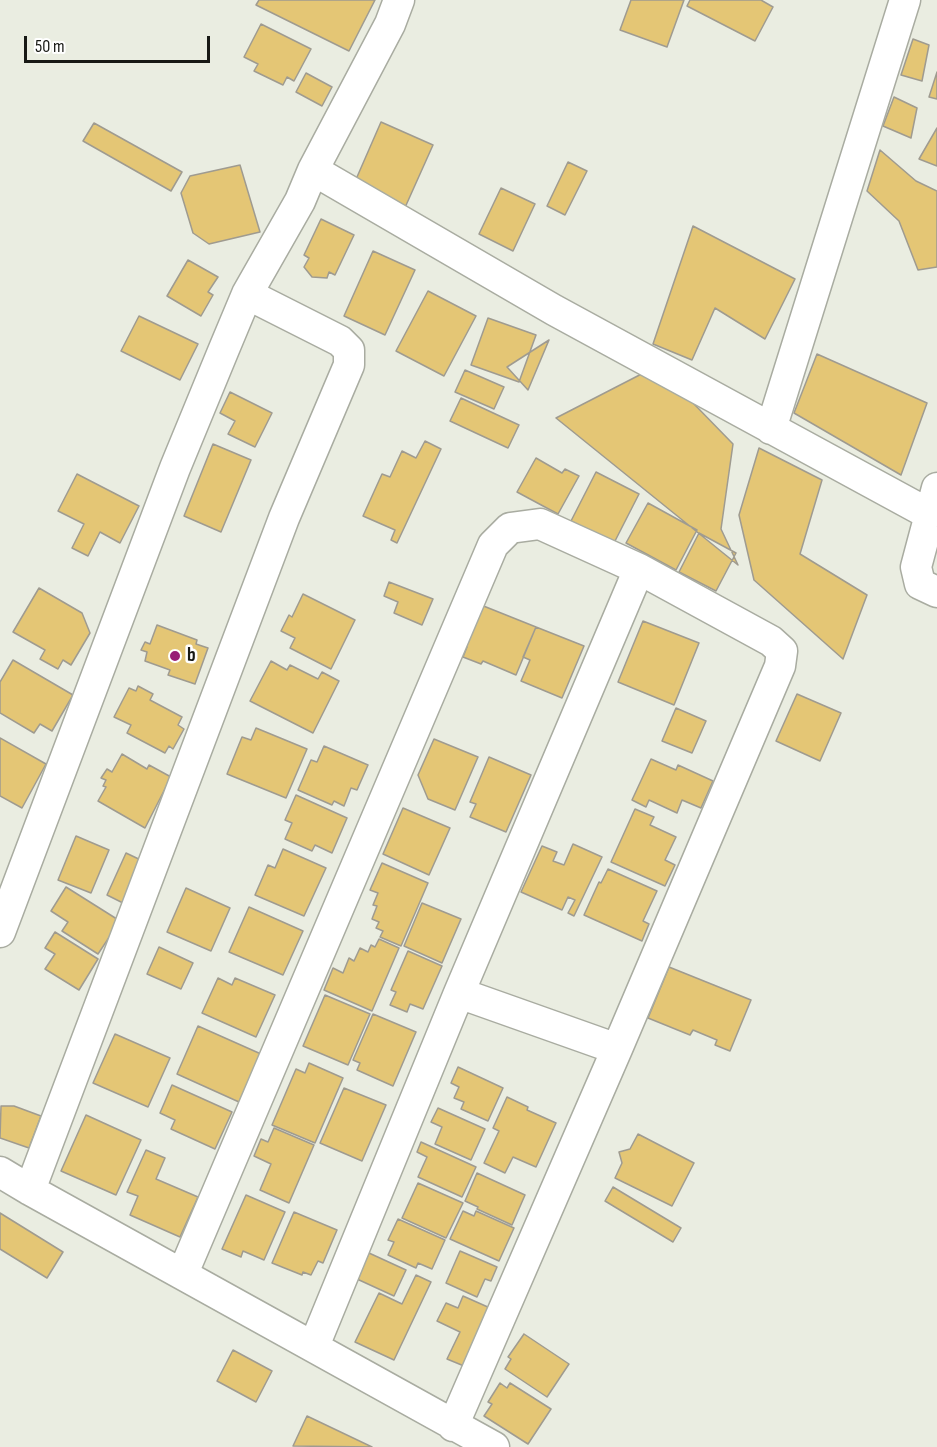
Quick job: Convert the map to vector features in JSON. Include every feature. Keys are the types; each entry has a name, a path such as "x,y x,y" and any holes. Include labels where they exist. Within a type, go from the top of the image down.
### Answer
{"street":[{"path":"0,932 175,468 248,294 300,201 390,24 399,0"},
{"path":"771,429 906,0"},
{"path":"314,171 554,310 771,429 933,501 916,567 920,584 937,592"},
{"path":"30,1190 284,518 349,365 349,350 340,341 248,294"},
{"path":"183,1273 493,545 510,528 540,524 639,569 771,641 782,651 780,666 453,1426"},
{"path":"314,1346 459,993 639,569"},
{"path":"459,993 617,1049"},
{"path":"0,1172 494,1447"}],"building":[{"path":"259,0 375,0 349,51 256,5"},
{"path":"631,0 684,0 667,47 620,30"},
{"path":"690,0 761,0 773,7 755,41 687,6"},
{"path":"261,24 311,49 294,81 287,77 283,85 254,71 258,64 244,57"},
{"path":"913,39 929,45 922,81 901,75"},
{"path":"937,72 937,99 929,97"},
{"path":"306,73 332,87 322,106 296,92"},
{"path":"894,97 917,108 911,138 883,126"},
{"path":"381,122 433,145 403,212 350,193"},
{"path":"94,123 182,172 171,191 83,141"},
{"path":"937,128 937,166 919,159"},
{"path":"880,150 916,181 937,191 937,267 918,270 899,221 867,191"},
{"path":"568,162 587,171 565,215 547,206"},
{"path":"240,165 260,232 209,244 193,233 181,193 190,176"},
{"path":"501,188 535,204 513,251 479,234"},
{"path":"321,219 354,235 335,275 329,272 327,278 312,277 304,267 309,258 304,255"},
{"path":"693,226 795,279 765,339 715,308 692,360 653,344"},
{"path":"373,251 415,270 385,335 344,316"},
{"path":"188,260 218,277 208,292 213,295 201,316 167,296"},
{"path":"428,291 476,316 444,376 396,351"},
{"path":"139,316 198,344 180,380 121,351"},
{"path":"488,318 536,335 519,382 471,365"},
{"path":"549,340 528,390 507,367"},
{"path":"817,354 927,403 901,475 794,413"},
{"path":"657,366 733,444 721,529 738,565 556,418"},
{"path":"465,370 504,387 494,409 455,392"},
{"path":"230,392 272,413 255,447 228,434 235,421 220,413"},
{"path":"461,398 519,425 508,448 450,421"},
{"path":"425,441 441,449 397,543 391,540 395,530 363,516 382,474 390,477 402,451 416,458"},
{"path":"213,444 251,460 221,532 184,516"},
{"path":"759,448 822,480 800,554 867,595 843,659 754,580 739,515"},
{"path":"536,458 562,473 565,469 579,476 558,514 517,492"},
{"path":"596,472 639,494 614,543 571,521"},
{"path":"77,474 139,506 120,543 100,532 88,556 72,548 84,524 58,511"},
{"path":"648,503 697,530 676,570 626,543"},
{"path":"699,533 736,553 716,591 679,572"},
{"path":"389,582 433,599 422,625 394,613 398,602 384,596"},
{"path":"39,588 82,613 90,633 71,665 63,660 58,669 40,659 45,650 13,632"},
{"path":"303,594 355,620 331,669 290,648 295,638 281,631 289,615 292,617"},
{"path":"481,605 536,627 516,675 483,661 481,664 463,657 467,647 464,646"},
{"path":"643,621 699,643 674,705 618,682"},
{"name":"b","path":"157,625 197,640 196,644 208,648 195,684 168,675 170,670 145,661 147,652 141,650 145,642 150,644"},
{"path":"536,627 584,646 562,698 521,681 530,660 523,657"},
{"path":"13,660 73,695 52,731 40,724 34,733 0,713 0,682"},
{"path":"271,661 287,670 290,665 318,679 322,672 339,681 313,733 250,701"},
{"path":"138,686 153,694 150,700 182,717 178,725 184,729 173,749 169,746 165,753 127,733 131,725 114,717 129,688 136,691"},
{"path":"797,694 841,713 820,761 776,741"},
{"path":"676,708 706,721 692,753 662,741"},
{"path":"256,728 307,749 286,798 227,774 242,737 251,740"},
{"path":"0,738 46,764 22,808 0,796"},
{"path":"434,739 478,757 455,810 428,799 418,775"},
{"path":"324,746 368,765 357,790 351,788 344,806 334,801 332,805 298,790 311,760 317,762"},
{"path":"122,754 147,769 149,765 171,777 145,828 98,801 106,787 103,786 106,780 101,778 107,769 112,772"},
{"path":"489,757 531,775 506,832 470,817 476,804 470,802"},
{"path":"651,759 676,770 678,765 713,781 701,808 682,800 677,813 649,800 646,807 632,800"},
{"path":"296,795 347,818 332,853 315,845 312,851 285,839 292,823 285,820"},
{"path":"403,808 450,828 429,875 383,854"},
{"path":"635,809 654,817 650,825 676,837 665,860 675,865 665,886 611,862"},
{"path":"76,836 109,850 91,893 58,880"},
{"path":"573,844 602,857 574,916 568,913 575,900 568,897 562,910 521,892 542,846 557,852 553,861 564,865"},
{"path":"283,849 326,868 304,916 255,895 268,865 275,868"},
{"path":"126,853 145,862 125,904 107,895"},
{"path":"382,863 428,883 401,946 380,937 383,931 376,928 379,922 372,919 377,906 373,905 378,893 370,890"},
{"path":"608,869 657,891 643,921 649,924 642,941 584,915 599,882 601,883"},
{"path":"66,887 120,921 98,954 62,931 68,922 51,911"},
{"path":"186,888 230,908 211,951 167,932"},
{"path":"422,903 461,919 442,963 404,946"},
{"path":"249,907 303,931 283,975 229,952"},
{"path":"55,932 98,959 79,990 45,969 55,954 45,948"},
{"path":"379,939 399,948 372,1011 324,990 333,968 343,973 349,958 354,961 360,948 368,952 371,945 375,947"},
{"path":"159,947 193,963 181,989 147,974"},
{"path":"408,951 442,966 423,1009 410,1004 407,1012 390,1005 396,992 391,990"},
{"path":"669,967 751,1000 730,1051 715,1045 717,1040 693,1030 690,1035 648,1018"},
{"path":"218,978 232,985 235,978 275,995 256,1037 202,1013"},
{"path":"325,995 370,1014 348,1065 303,1046"},
{"path":"373,1014 416,1032 393,1086 357,1070 360,1063 353,1060"},
{"path":"198,1026 261,1054 239,1102 177,1074"},
{"path":"115,1034 170,1058 148,1107 93,1083"},
{"path":"309,1063 343,1078 315,1143 272,1125 296,1069 305,1073"},
{"path":"458,1067 503,1088 488,1121 461,1109 464,1102 454,1098 459,1087 451,1083"},
{"path":"172,1085 232,1112 215,1149 171,1129 175,1120 160,1113"},
{"path":"344,1088 386,1105 362,1161 320,1143"},
{"path":"507,1097 528,1107 527,1110 556,1123 536,1167 513,1157 505,1173 484,1163 499,1131 493,1128"},
{"path":"1,1106 14,1106 41,1116 29,1148 0,1138"},
{"path":"438,1108 485,1129 471,1160 435,1144 442,1127 431,1122"},
{"path":"86,1115 141,1140 116,1195 61,1171"},
{"path":"274,1128 314,1145 289,1203 260,1190 271,1164 254,1156 261,1139 268,1142"},
{"path":"638,1134 694,1163 672,1206 615,1178 622,1163 619,1152 630,1149"},
{"path":"421,1142 476,1167 462,1197 418,1177 427,1157 417,1152"},
{"path":"146,1150 165,1158 156,1179 198,1197 180,1237 130,1215 138,1196 127,1192"},
{"path":"477,1173 525,1195 512,1225 465,1201"},
{"path":"418,1183 463,1203 446,1238 402,1218"},
{"path":"613,1187 681,1228 673,1242 605,1201"},
{"path":"246,1195 285,1212 264,1260 243,1251 241,1257 222,1249"},
{"path":"463,1211 474,1216 476,1211 514,1228 499,1261 450,1239"},
{"path":"294,1212 337,1230 323,1263 318,1261 311,1275 303,1272 302,1275 272,1263"},
{"path":"0,1213 63,1252 47,1278 0,1249"},
{"path":"398,1219 445,1240 432,1269 418,1263 416,1268 388,1255 394,1242 388,1240"},
{"path":"460,1251 497,1267 491,1281 485,1279 477,1297 446,1283"},
{"path":"369,1253 406,1270 394,1296 357,1279"},
{"path":"416,1275 431,1282 394,1360 355,1342 379,1293 402,1304"},
{"path":"463,1296 490,1308 464,1366 447,1359 460,1332 437,1321 446,1303 458,1308"},
{"path":"524,1334 569,1364 547,1397 505,1369 511,1359 508,1357"},
{"path":"233,1350 272,1371 256,1402 217,1381"},
{"path":"500,1383 507,1388 510,1383 551,1409 528,1444 484,1416 492,1404 488,1402"},
{"path":"307,1416 372,1447 293,1446"}],"place":[{"name":"b","path":"175,656"}]}
